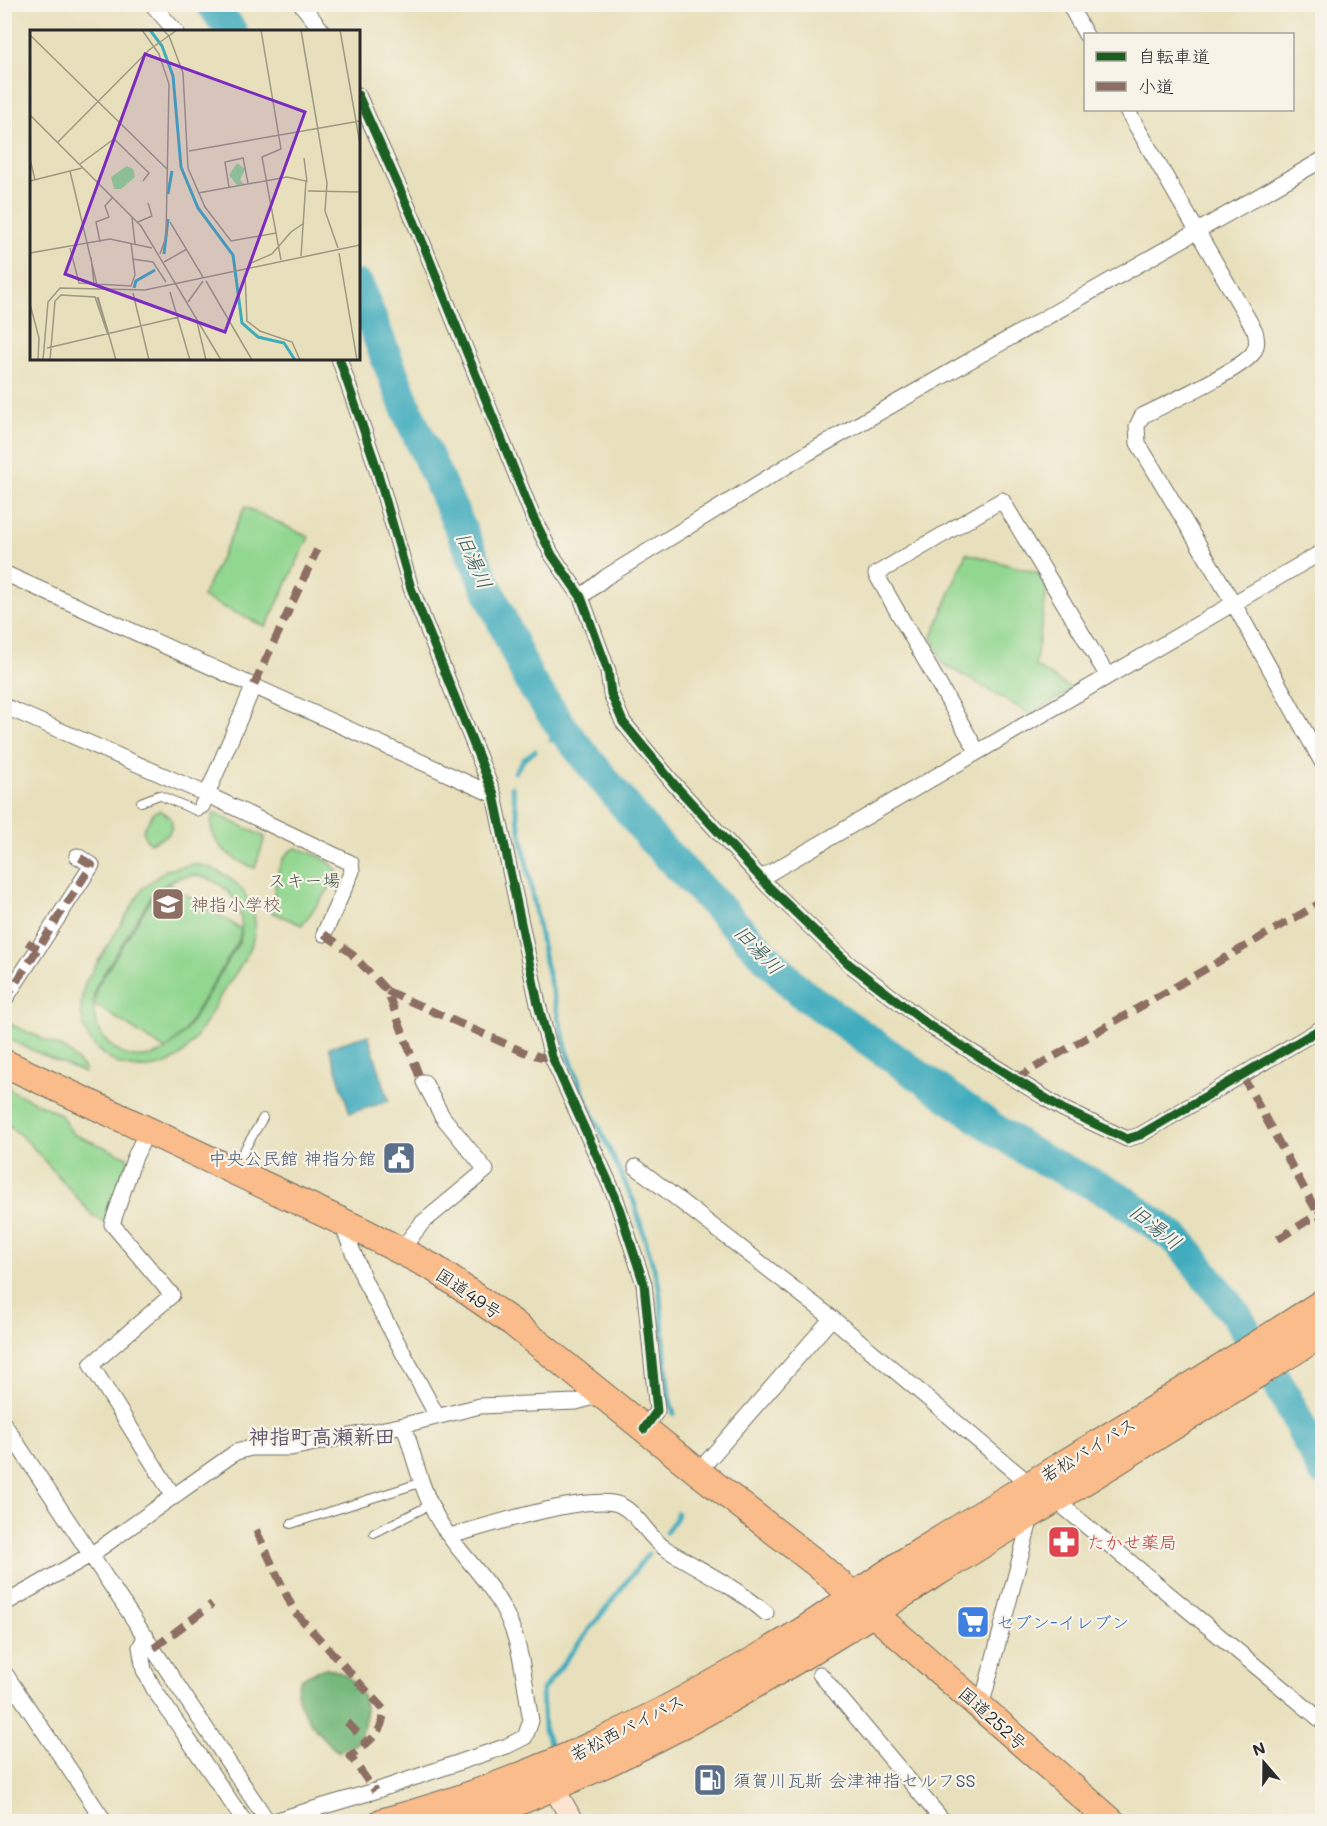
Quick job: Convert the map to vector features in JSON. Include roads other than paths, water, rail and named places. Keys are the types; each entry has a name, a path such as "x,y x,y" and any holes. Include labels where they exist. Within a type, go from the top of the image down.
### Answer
{"highway":[{"name":"国道49号","path":"4,1063 434,1268 513,1323 698,1472 770,1525 876,1614"},
{"name":"若松バイパス","path":"876,1614 1043,1506 1209,1391 1317,1322"},
{"name":"若松バイパス","path":"854,1595 1030,1484 1209,1391"},
{"name":"若松西バイパス","path":"382,1821 437,1806 550,1765 629,1728 790,1639 854,1595"},
{"name":"若松西バイパス","path":"463,1821 553,1786 651,1741 802,1658 876,1614"},
{"name":"国道252号","path":"876,1614 1100,1816"}],"street":[{"path":"152,4 174,30"},
{"path":"301,4 321,30"},
{"path":"1069,4 1085,33"},
{"path":"360,100 414,221 532,517 552,555 581,597 608,671 611,694 623,722 674,784 761,878 849,964 930,1026 1063,1109 1127,1139 1140,1136 1323,1028"},
{"path":"1128,111 1255,331 1258,344 1252,355 1235,367 1142,416 1137,426 1138,444 1234,604 1323,762"},
{"path":"581,597 606,577 808,453 1323,160"},
{"path":"340,360 374,460 411,588 494,795 538,1004 552,1057 615,1196 644,1284 657,1411 644,1429"},
{"path":"977,751 876,574 1002,500 1107,675"},
{"path":"761,878 1107,675 1323,552"},
{"path":"4,573 494,795"},
{"path":"204,800 254,685"},
{"path":"4,706 204,800 351,863 352,871 324,934"},
{"path":"4,1001 32,945 92,865 77,856"},
{"path":"400,1251 422,1223 486,1170 442,1116 424,1082"},
{"path":"147,1131 134,1159 112,1224 172,1295 91,1365 174,1497"},
{"path":"636,1167 832,1318 1030,1484"},
{"path":"341,1222 365,1282 437,1416"},
{"path":"698,1472 832,1318"},
{"path":"4,1604 92,1554 236,1452 250,1448 291,1448 404,1425 480,1406 576,1402 602,1395"},
{"path":"4,1424 269,1821 375,1791 463,1762 520,1741 528,1733 531,1721 519,1648 509,1620 478,1569 450,1536 430,1505 404,1425"},
{"path":"450,1536 571,1505 616,1504 636,1519 658,1544 746,1595 766,1613"},
{"path":"981,1707 1043,1506 1323,1721"},
{"path":"146,1636 140,1647 149,1681 244,1821"},
{"path":"4,1672 105,1821"},
{"path":"820,1674 944,1821"},
{"path":"553,1786 573,1821"}],"lane":[{"path":"141,802 159,795 199,812 204,800"},
{"path":"232,1171 263,1118"},
{"path":"291,1524 423,1482"},
{"path":"374,1533 430,1505"}],"water":[{"path":"368,1035 389,1101 350,1113 329,1047"}],"waterway":[{"name":"旧湯川","path":"212,4 231,30"},
{"name":"旧湯川","path":"360,291 409,415 529,680 566,733 653,840 799,991 1032,1154 1117,1196 1181,1243 1238,1318 1283,1392 1322,1469"},
{"path":"551,740 565,731"},
{"path":"515,772 524,759 535,751"},
{"path":"512,787 545,961 567,1051 583,1093 634,1202 659,1285 669,1398 674,1414"},
{"path":"666,1532 677,1513"},
{"path":"551,1746 544,1730 542,1691 648,1554"}],"place":[{"name":"神指小学校","path":"168,904"},
{"name":"中央公民館 神指分館","path":"399,1158"},
{"name":"たかせ薬局","path":"1064,1542"},
{"name":"セブン-イレブン","path":"973,1622"},
{"name":"須賀川瓦斯 会津神指セルフSS","path":"710,1780"}],"district":[{"name":"神指町高瀬新田","path":"322,1435"}],"park label":[{"name":"スキー場","path":"304,880"}]}
